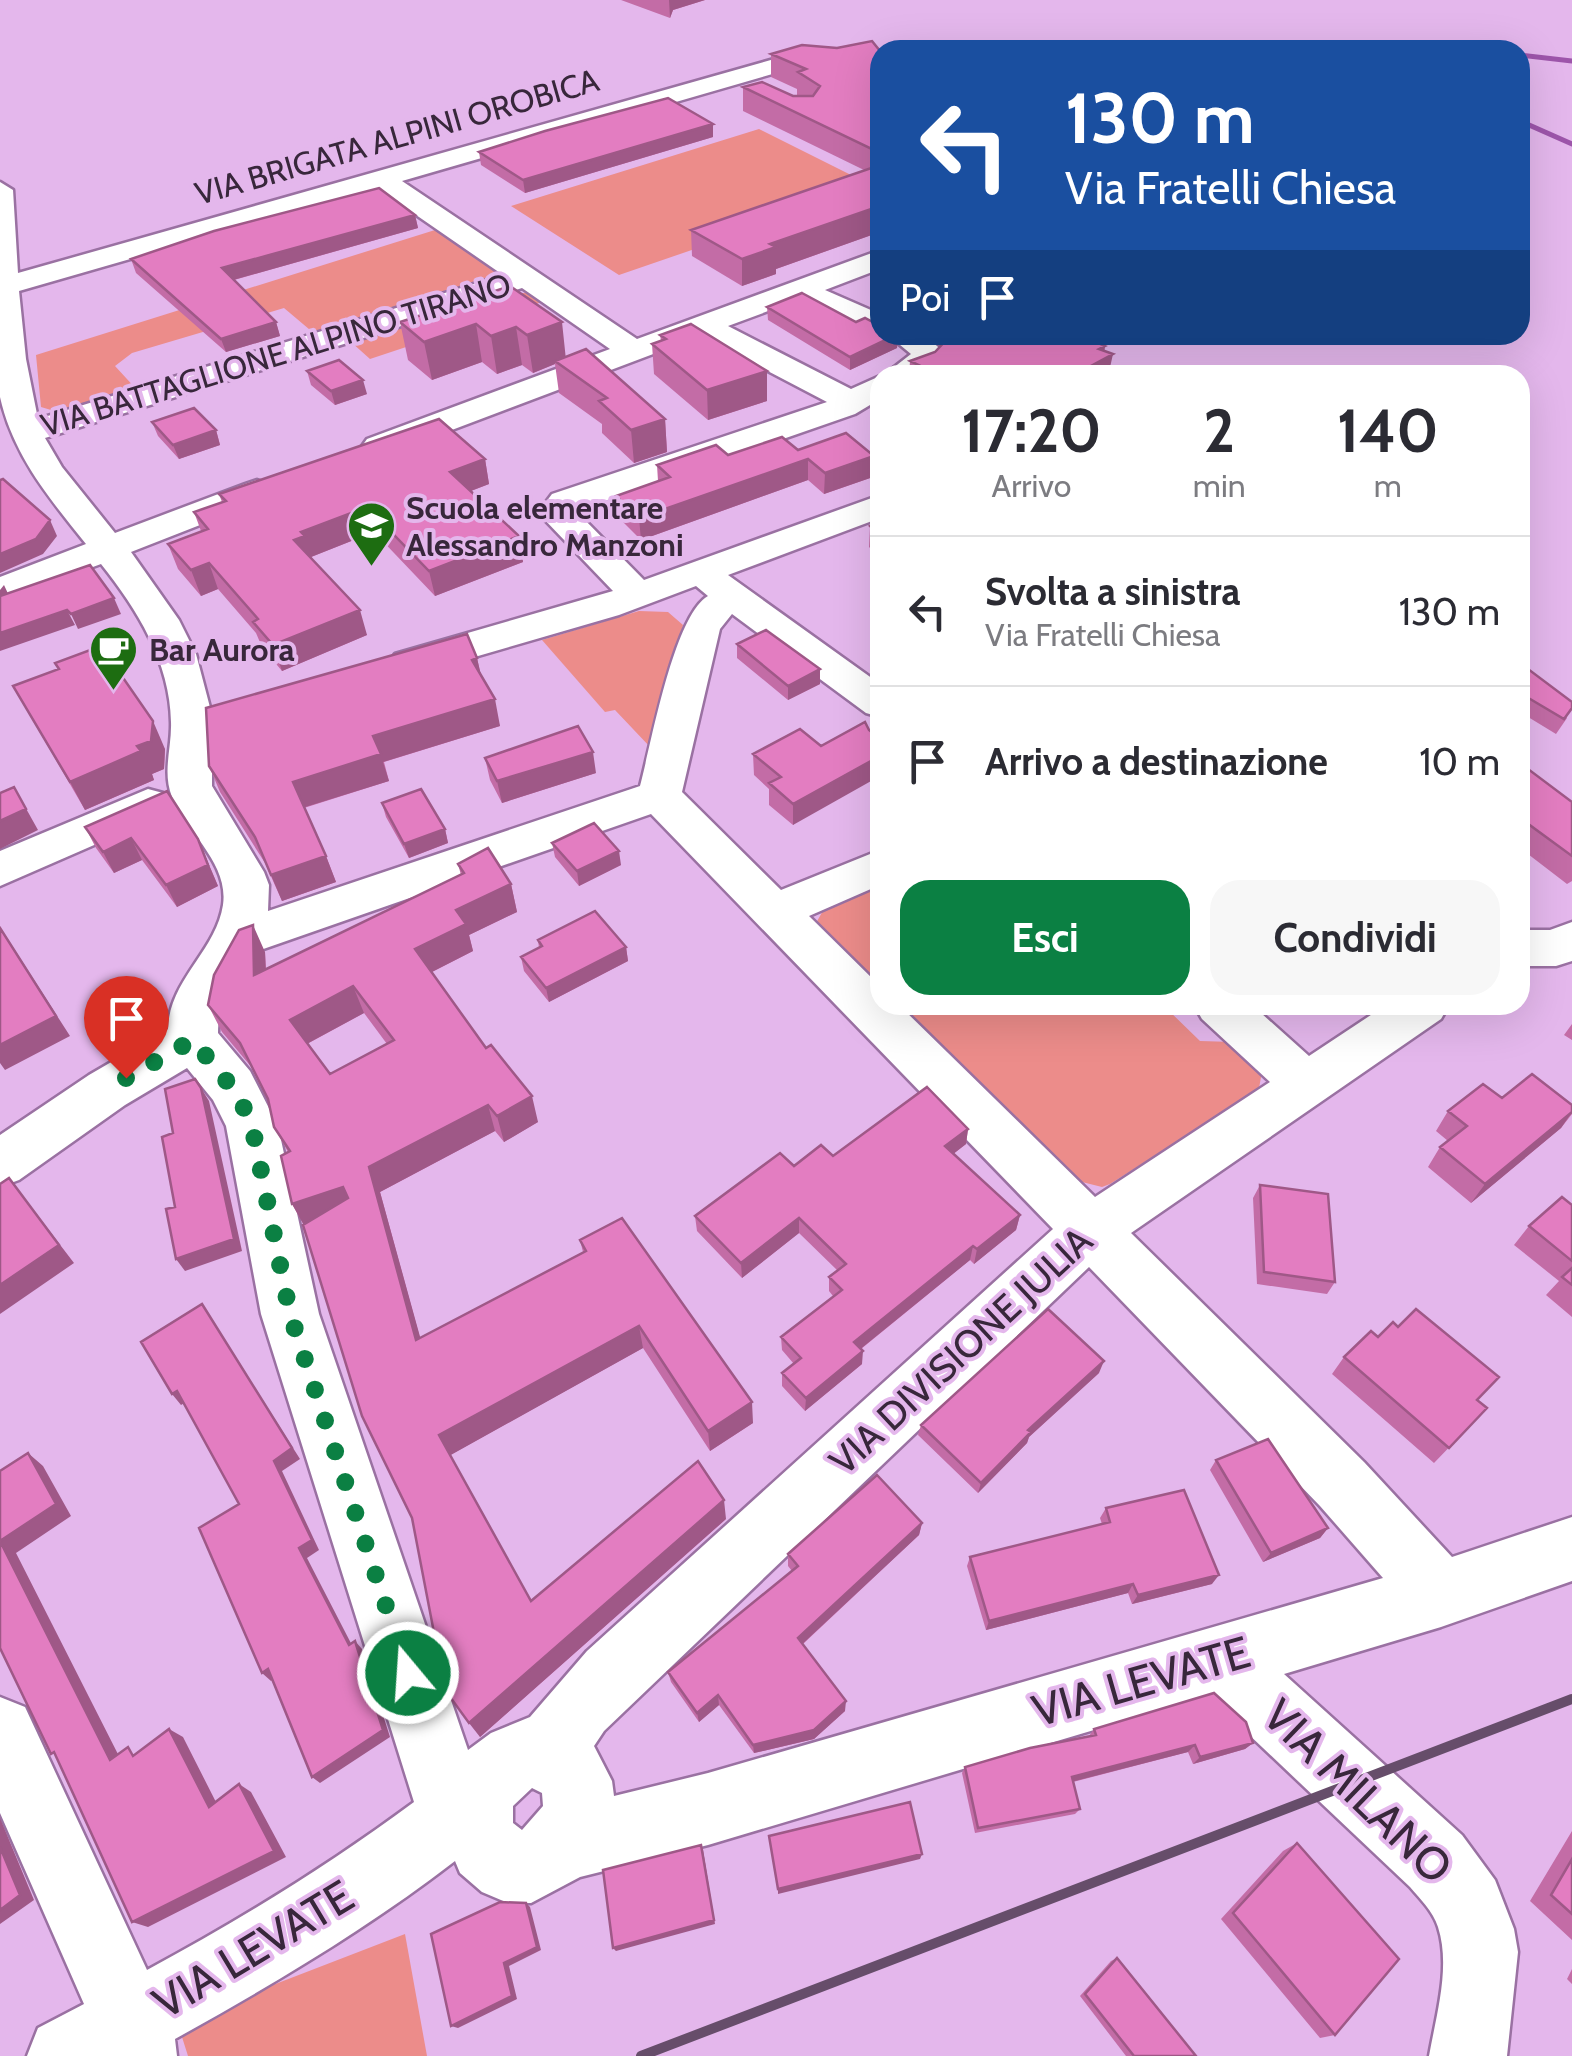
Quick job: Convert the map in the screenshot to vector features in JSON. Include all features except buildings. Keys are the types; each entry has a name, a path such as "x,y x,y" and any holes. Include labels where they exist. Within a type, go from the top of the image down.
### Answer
{"street":[{"name":"VIA BRIGATA ALPINI OROBICA","path":"6,285 732,78 822,56"},
{"path":"732,78 761,92"},
{"path":"382,178 634,351"},
{"path":"0,190 6,285 4,337 26,434 30,472 106,547 165,629 187,688 192,724 189,786 244,879 245,906 232,941 198,994 193,1040 238,1095 252,1126 290,1314 520,1810"},
{"path":"344,459 870,263"},
{"name":"VIA BATTAGLIONE ALPINO TIRANO","path":"26,434 526,277"},
{"path":"800,289 870,320"},
{"path":"702,325 858,399"},
{"path":"917,365 928,352 918,345"},
{"path":"638,595 560,518 560,506 578,494 858,399"},
{"path":"0,590 289,479"},
{"path":"381,671 638,595 717,584 870,511"},
{"path":"717,584 870,697"},
{"path":"659,795 701,629 714,609 717,584"},
{"path":"192,724 235,712"},
{"path":"0,870 189,786"},
{"path":"659,795 870,1008"},
{"path":"232,941 659,795"},
{"path":"774,912 870,870"},
{"path":"1530,948 1556,948 1572,940"},
{"path":"877,1015 1342,1484 1441,1594"},
{"path":"1229,1015 1309,1086"},
{"name":"VIA DIVISIONE JULIA","path":"520,1810 580,1707 1091,1230 1410,1015"},
{"path":"0,1164 107,1090 193,1040"},
{"name":"VIA LEVATE","path":"112,2045 386,1868 520,1810 708,1809 1441,1594 1572,1548"},
{"name":"VIA MILANO","path":"1217,1658 1436,1861 1463,1891 1474,1913 1482,1962 1468,2056"},
{"path":"0,1732 112,2045"}],"shaded area":[{"path":"759,129 870,184 870,189 619,275 511,206"},
{"path":"435,230 495,271 493,278 316,335 284,308 132,353 115,366 138,391 61,413 41,407 36,355"},
{"path":"505,293 528,293 542,302 370,359 351,342"},
{"path":"639,611 668,612 683,625 651,748 615,710 605,712 542,640"},
{"path":"870,888 870,979 816,923 824,909"},
{"path":"907,1015 1173,1015 1200,1041 1233,1042 1262,1072 1259,1088 1253,1094 1110,1184 1102,1187 1078,1181"},
{"path":"405,1934 427,2056 188,2056 182,2037 190,2017"}],"waterway":[{"path":"1530,56 1572,61"},
{"path":"1530,125 1572,144"}],"railway":[{"path":"641,2056 1572,1699"}],"place":[{"name":"Scuola elementare Alessandro Manzoni","path":"371,568"},
{"name":"Bar Aurora","path":"114,692"}],"route":[{"path":"126,1078 193,1040 225,1076 243,1105 259,1154 290,1314 408,1673"}]}
